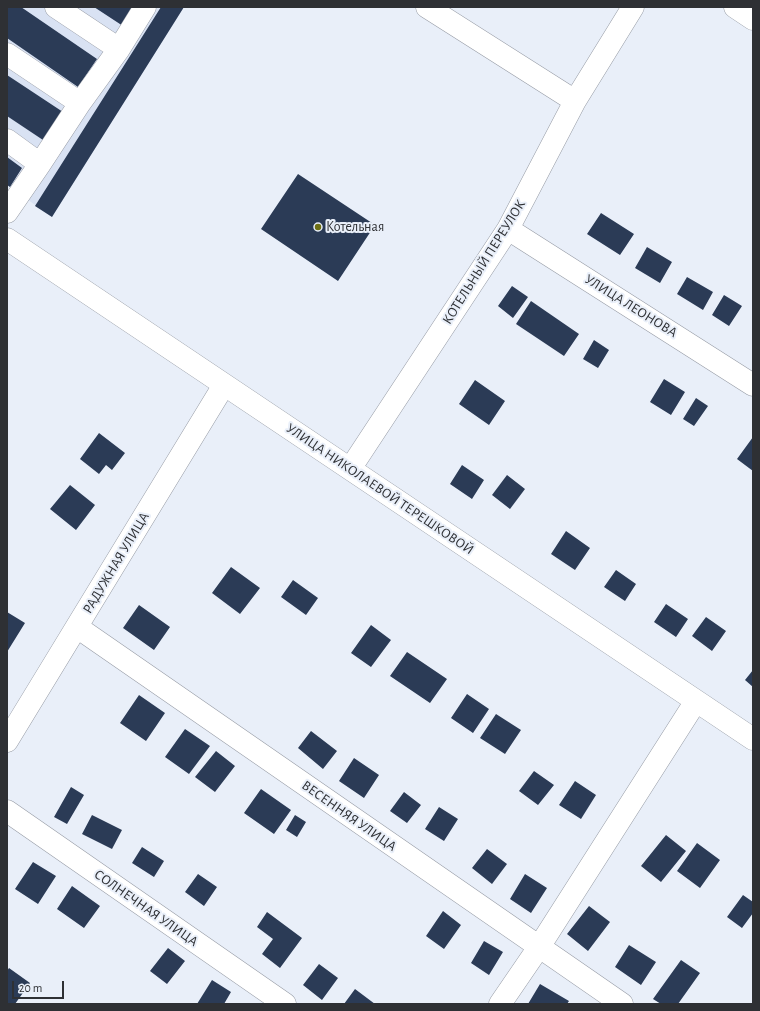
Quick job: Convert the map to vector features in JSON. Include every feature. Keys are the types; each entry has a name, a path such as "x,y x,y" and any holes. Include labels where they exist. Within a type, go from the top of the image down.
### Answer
{"street":[{"path":"56,7 119,49"},
{"path":"7,212 80,103 119,49 144,7"},
{"path":"427,7 575,101"},
{"name":"КОТЕЛЬНЫЙ ПЕРЕУЛОК","path":"350,469 508,229 575,101 633,7"},
{"path":"735,7 753,19"},
{"path":"7,54 80,103"},
{"path":"7,140 40,164"},
{"name":"УЛИЦА ЛЕОНОВА","path":"508,229 753,385"},
{"name":"УЛИЦА НИКОЛАЕВОЙ ТЕРЕШКОВОЙ","path":"7,239 753,739"},
{"name":"РАДУЖНАЯ УЛИЦА","path":"7,741 224,385"},
{"name":"ВЕСЕННЯЯ УЛИЦА","path":"77,627 622,1004"},
{"path":"500,1004 539,947 696,701"},
{"name":"СОЛНЕЧНАЯ УЛИЦА","path":"7,811 285,1004"}],"shaded area":[{"path":"7,7 184,7 52,217 7,185"}],"building":[{"path":"7,7 21,7 97,59 78,87 7,38"},
{"path":"94,7 135,7 123,26"},
{"path":"161,7 184,7 52,217 35,206"},
{"path":"7,75 63,112 46,142 7,116"},
{"path":"7,157 22,168 10,187 7,185"},
{"name":"Котельная","path":"298,174 375,225 338,281 261,229"},
{"path":"601,213 634,234 620,255 587,234"},
{"path":"647,247 672,262 660,283 635,268"},
{"path":"687,277 713,292 703,310 677,294"},
{"path":"512,286 528,297 513,318 498,306"},
{"path":"724,295 742,306 729,326 712,315"},
{"path":"531,301 579,334 564,356 516,324"},
{"path":"594,340 609,350 598,368 583,359"},
{"path":"664,379 685,392 671,415 650,402"},
{"path":"475,380 505,401 489,425 459,404"},
{"path":"696,398 708,406 694,426 683,419"},
{"path":"99,433 125,453 112,470 106,465 99,474 80,459"},
{"path":"753,437 753,471 737,459"},
{"path":"462,465 484,480 472,499 450,484"},
{"path":"507,475 525,489 510,509 492,495"},
{"path":"70,485 95,505 76,530 50,509"},
{"path":"566,531 590,548 575,570 551,554"},
{"path":"231,567 260,588 240,614 212,593"},
{"path":"616,570 636,584 625,601 604,587"},
{"path":"293,580 318,598 306,615 281,597"},
{"path":"666,604 688,619 676,637 654,622"},
{"path":"139,605 170,627 154,650 123,628"},
{"path":"7,612 25,623 7,652"},
{"path":"706,617 726,631 712,651 692,636"},
{"path":"371,625 391,640 371,667 351,653"},
{"path":"407,652 447,679 430,703 390,676"},
{"path":"753,670 753,687 745,680"},
{"path":"467,694 489,709 473,733 451,718"},
{"path":"139,695 165,713 146,741 120,723"},
{"path":"496,714 521,730 505,754 480,738"},
{"path":"185,729 210,746 189,774 165,757"},
{"path":"311,731 337,751 323,769 298,748"},
{"path":"216,751 235,766 215,792 195,777"},
{"path":"354,758 379,775 364,798 339,781"},
{"path":"534,771 554,785 538,805 519,791"},
{"path":"575,781 596,795 581,819 559,805"},
{"path":"71,787 84,795 67,824 54,817"},
{"path":"261,789 291,810 274,834 244,813"},
{"path":"404,792 421,805 407,823 390,811"},
{"path":"439,807 458,819 444,841 425,829"},
{"path":"92,815 122,830 112,849 82,834"},
{"path":"295,815 306,822 297,837 286,830"},
{"path":"666,835 686,851 661,882 641,866"},
{"path":"697,843 720,860 700,888 677,871"},
{"path":"142,847 164,861 154,877 132,863"},
{"path":"487,849 507,864 492,884 472,868"},
{"path":"33,862 56,876 38,904 15,889"},
{"path":"198,874 217,887 204,906 185,892"},
{"path":"525,874 547,888 531,913 510,899"},
{"path":"72,886 100,906 84,928 57,909"},
{"path":"743,895 753,902 753,913 742,928 727,917"},
{"path":"589,906 610,922 588,951 567,934"},
{"path":"443,911 461,925 444,949 426,936"},
{"path":"267,912 302,938 280,968 262,954 273,939 257,927"},
{"path":"484,941 503,952 489,975 471,963"},
{"path":"629,945 656,962 641,985 615,967"},
{"path":"168,948 185,961 167,984 150,971"},
{"path":"681,960 700,973 678,1004 661,1004 653,999"},
{"path":"319,964 338,978 322,1000 303,985"},
{"path":"9,968 30,983 15,1004 7,1004 7,971"},
{"path":"212,980 231,992 224,1004 197,1004"},
{"path":"540,984 569,1001 567,1004 528,1004"},
{"path":"355,989 375,1004 344,1004"}],"place":[{"name":"Котельная","path":"318,227"}]}
